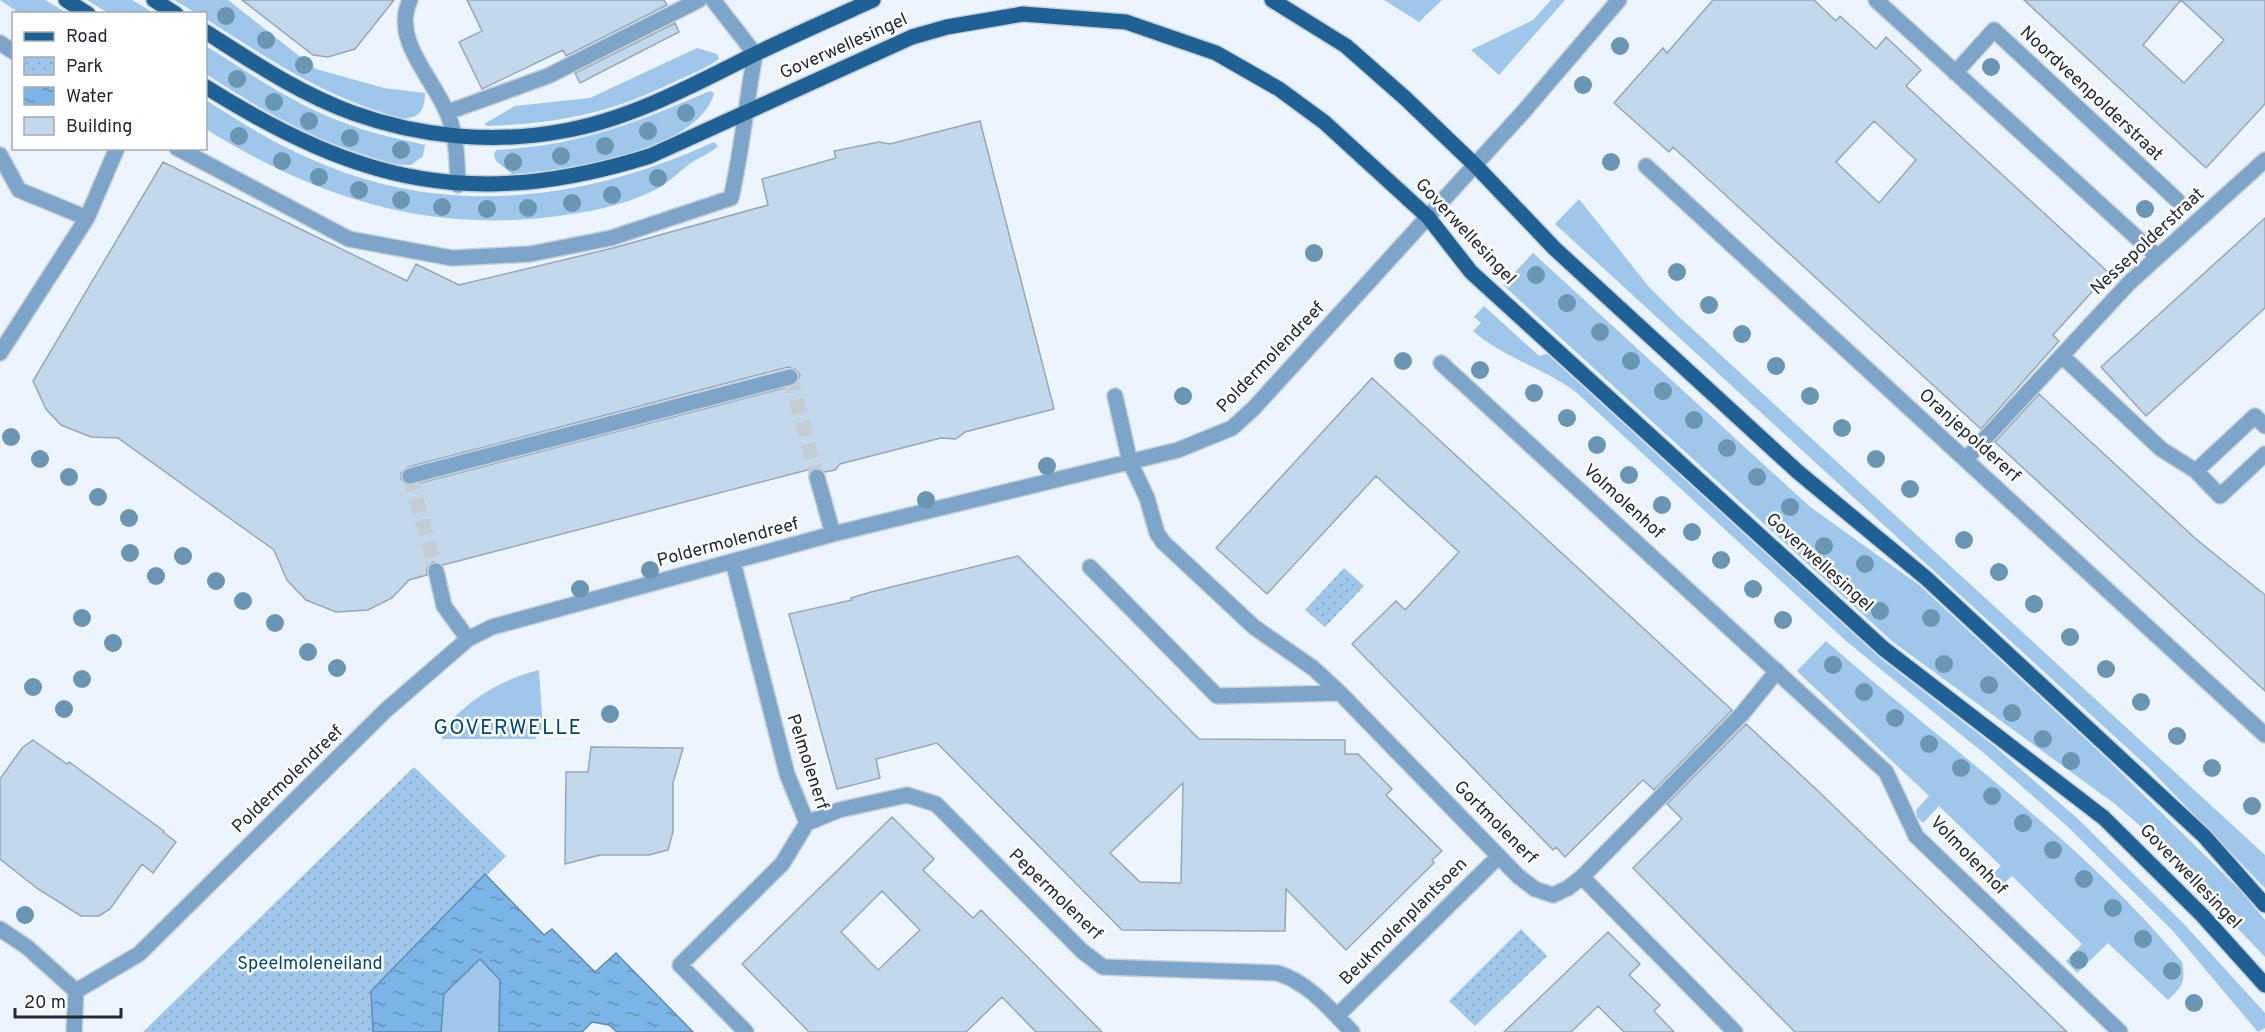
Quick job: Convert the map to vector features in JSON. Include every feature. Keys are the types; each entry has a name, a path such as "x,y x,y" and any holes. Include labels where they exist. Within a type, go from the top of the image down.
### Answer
{"main road":[{"path":"66,0 85,12"},
{"path":"154,0 173,12"},
{"name":"Goverwellesingel","path":"207,33 301,90 351,112 404,129 456,136 500,137 564,131 634,111 873,0"},
{"name":"Goverwellesingel","path":"1272,0 1346,46 1475,165 1554,248 1798,472 1926,578 2204,836 2265,905"},
{"name":"Goverwellesingel","path":"207,88 266,123 316,149 405,177 458,184 511,184 558,180 605,170 660,152 912,37 947,27 1023,14 1126,22 1216,53 1279,89 1324,122 1428,217 1471,272 1884,649 2104,818 2202,915 2265,985"}],"street":[{"path":"410,0 405,11 406,37 448,112 456,136 458,184"},
{"path":"448,112 548,76 699,0"},
{"name":"Goverwellesingel","path":"713,0 755,54"},
{"name":"Poldermolendreef","path":"76,991 139,954 385,711 468,639 492,627 833,534 1178,450 1232,428 1254,408 1428,217 1619,0"},
{"path":"1876,0 2158,257"},
{"name":"Noordveenpolderstraat","path":"1955,73 1994,30 2177,200"},
{"path":"181,150 349,239 452,258 530,254 611,238 731,198 743,145 744,114 755,54"},
{"path":"0,353 87,218 116,150"},
{"path":"0,155 19,190 87,218"},
{"name":"Nessepolderstraat","path":"1966,459 2129,283 2265,160"},
{"name":"Oranjepoldererf","path":"1646,166 2265,735"},
{"path":"2062,356 2161,449 2196,471 2220,496 2265,454"},
{"name":"Volmolenhof","path":"1441,363 1886,772 1916,836 2120,1032"},
{"path":"410,476 790,377"},
{"name":"Gortmolenerf","path":"1115,396 1130,462 1147,498 1156,533 1163,542 1254,627 1313,668 1340,693 1534,889 1553,895 1568,888 1582,877"},
{"path":"2196,471 2255,416 2265,426"},
{"path":"817,477 833,534"},
{"name":"Pelmolenerf","path":"733,562 787,774 807,823 782,864 680,965 746,1032"},
{"path":"1089,567 1218,696 1340,693"},
{"path":"436,571 444,606 468,639"},
{"path":"1735,1032 1582,877 1742,714 1777,671"},
{"name":"Pepermolenerf","path":"807,823 839,810 907,795 936,804 1082,951 1103,967 1277,973 1289,976 1308,989 1352,1032"},
{"name":"Beukmolenplantsoen","path":"1336,1016 1499,856"},
{"path":"0,929 27,947 76,991 74,1032"}],"green space":[{"path":"0,0 45,0 65,12 18,12"},
{"path":"87,0 132,0 152,12 106,12"},
{"path":"174,0 228,0 316,69 384,88 425,93 422,109 417,115 405,118 355,103 289,71 207,20 207,12 194,12"},
{"path":"1384,0 1442,0 1419,22"},
{"path":"1551,0 1565,0 1499,75 1471,50 1533,20"},
{"path":"207,47 276,90 331,118 368,131 425,145 423,156 411,165 399,165 344,148 283,120 207,75"},
{"path":"697,48 717,54 719,59 699,71 630,101 563,119 515,125 488,126 484,124 515,106 590,98"},
{"path":"710,91 714,93 703,113 684,130 627,154 563,168 512,174 496,161 494,155 496,150 555,143 606,131"},
{"path":"207,101 271,140 313,160 363,179 414,190 464,196 515,195 566,189 616,178 665,162 714,142 718,146 655,190 617,205 550,217 503,220 457,219 370,204 328,190 246,153 207,130"},
{"path":"1579,199 1649,287 1676,314 2265,855 2265,888 2148,767 1555,224"},
{"path":"1533,253 1809,506 1919,585 2108,760 2240,890 2265,920 2265,957 2138,824 2115,804 1893,642 1503,285"},
{"path":"1484,306 1539,356 1547,354 1880,658 1993,745 2077,818 2183,923 2265,1013 2265,1028 2258,1032 2173,931 2067,826 1985,754 1846,641 1577,393 1498,349 1473,331 1481,323 1474,317"},
{"path":"1344,568 1364,586 1325,627 1305,610"},
{"path":"1826,641 2056,834 2142,917 2182,962 2182,984 2168,1000 2108,943 2077,973 2066,961 2082,944 2012,876 1995,892 1985,882 2001,866 1939,806 1923,823 1917,817 1916,810 1929,796 1797,671"},
{"path":"539,670 543,729 535,739 442,739 441,730 474,700 510,680"},
{"name":"Speelmoleneiland","path":"414,767 506,856 371,991 373,1032 143,1032"},
{"path":"1521,929 1547,956 1475,1026 1449,1001"},
{"path":"480,959 500,980 499,1032 441,1032 444,994"}],"water":[{"path":"485,874 544,935 552,929 595,972 616,953 693,1032 617,1032 609,1025 592,1022 582,1032 499,1032 500,980 480,959 444,994 441,1032 373,1032 371,991"}],"building":[{"path":"242,0 394,0 355,49 328,57 313,55"},
{"path":"467,0 664,0 667,5 566,56 563,50 482,89 459,42 482,31"},
{"path":"1713,0 1814,0 1836,21 1840,16 1876,49 1886,37 1921,70 1906,86 2109,273 2053,335 2059,341 1981,429 1673,147 1669,152 1614,103 1663,48 1667,53","holes":["1874,121 1916,160 1879,203 1836,162"]},
{"path":"2024,0 2181,0 2265,0 2265,104 2206,168","holes":["2181,0 2224,40 2184,83 2143,45"]},
{"path":"675,23 679,32 580,83 575,73"},
{"path":"980,121 1054,409 965,432 956,439 941,438 840,464 835,470 825,472 815,468 443,565 433,562 427,568 427,575 409,580 392,598 368,610 336,612 306,600 287,580 274,550 118,438 91,437 61,425 46,409 33,381 163,162 407,281 416,264 459,285 613,248 768,205 762,179 836,158 834,151 879,142 890,144","holes":["788,367 796,370 800,375 797,383 792,386 412,485 407,485 401,479 401,473 408,467"]},
{"path":"2265,218 2265,308 2146,416 2101,367"},
{"path":"1372,378 1732,710 1654,790 1643,780 1565,857 1556,847 1553,850 1352,644 1396,601 1405,610 1459,552 1376,476 1267,594 1216,548"},
{"path":"2039,394 2196,539 2265,595 2265,691 1995,442"},
{"path":"1018,556 1199,739 1345,740 1345,754 1358,754 1392,789 1386,795 1442,851 1432,860 1434,863 1346,950 1286,889 1285,931 1122,930 937,743 876,759 880,778 837,789 789,614 852,600 851,598","holes":["1183,783 1181,883 1140,882 1110,853"]},
{"path":"1746,724 2067,1032 1795,1032 1633,868 1682,819 1667,804"},
{"path":"33,740 67,764 69,762 176,842 153,873 142,864 110,909 99,916 81,916 38,889 0,859 0,779 22,748"},
{"path":"591,747 683,748 673,783 673,832 668,850 649,855 600,855 565,864 566,772 588,772"},
{"path":"892,817 934,859 923,870 973,918 981,910 1102,1032 1036,1032 1002,997 966,1032 809,1032 742,964","holes":["882,891 920,930 878,970 841,932"]},
{"path":"1608,932 1640,964 1629,975 1660,1005 1654,1011 1674,1032 1624,1032 1598,1006 1571,1032 1504,1032"}],"tunnel":[{"path":"790,377 817,477"},
{"path":"410,476 436,571"}],"district":[{"name":"GOVERWELLE","path":"508,728"}]}
